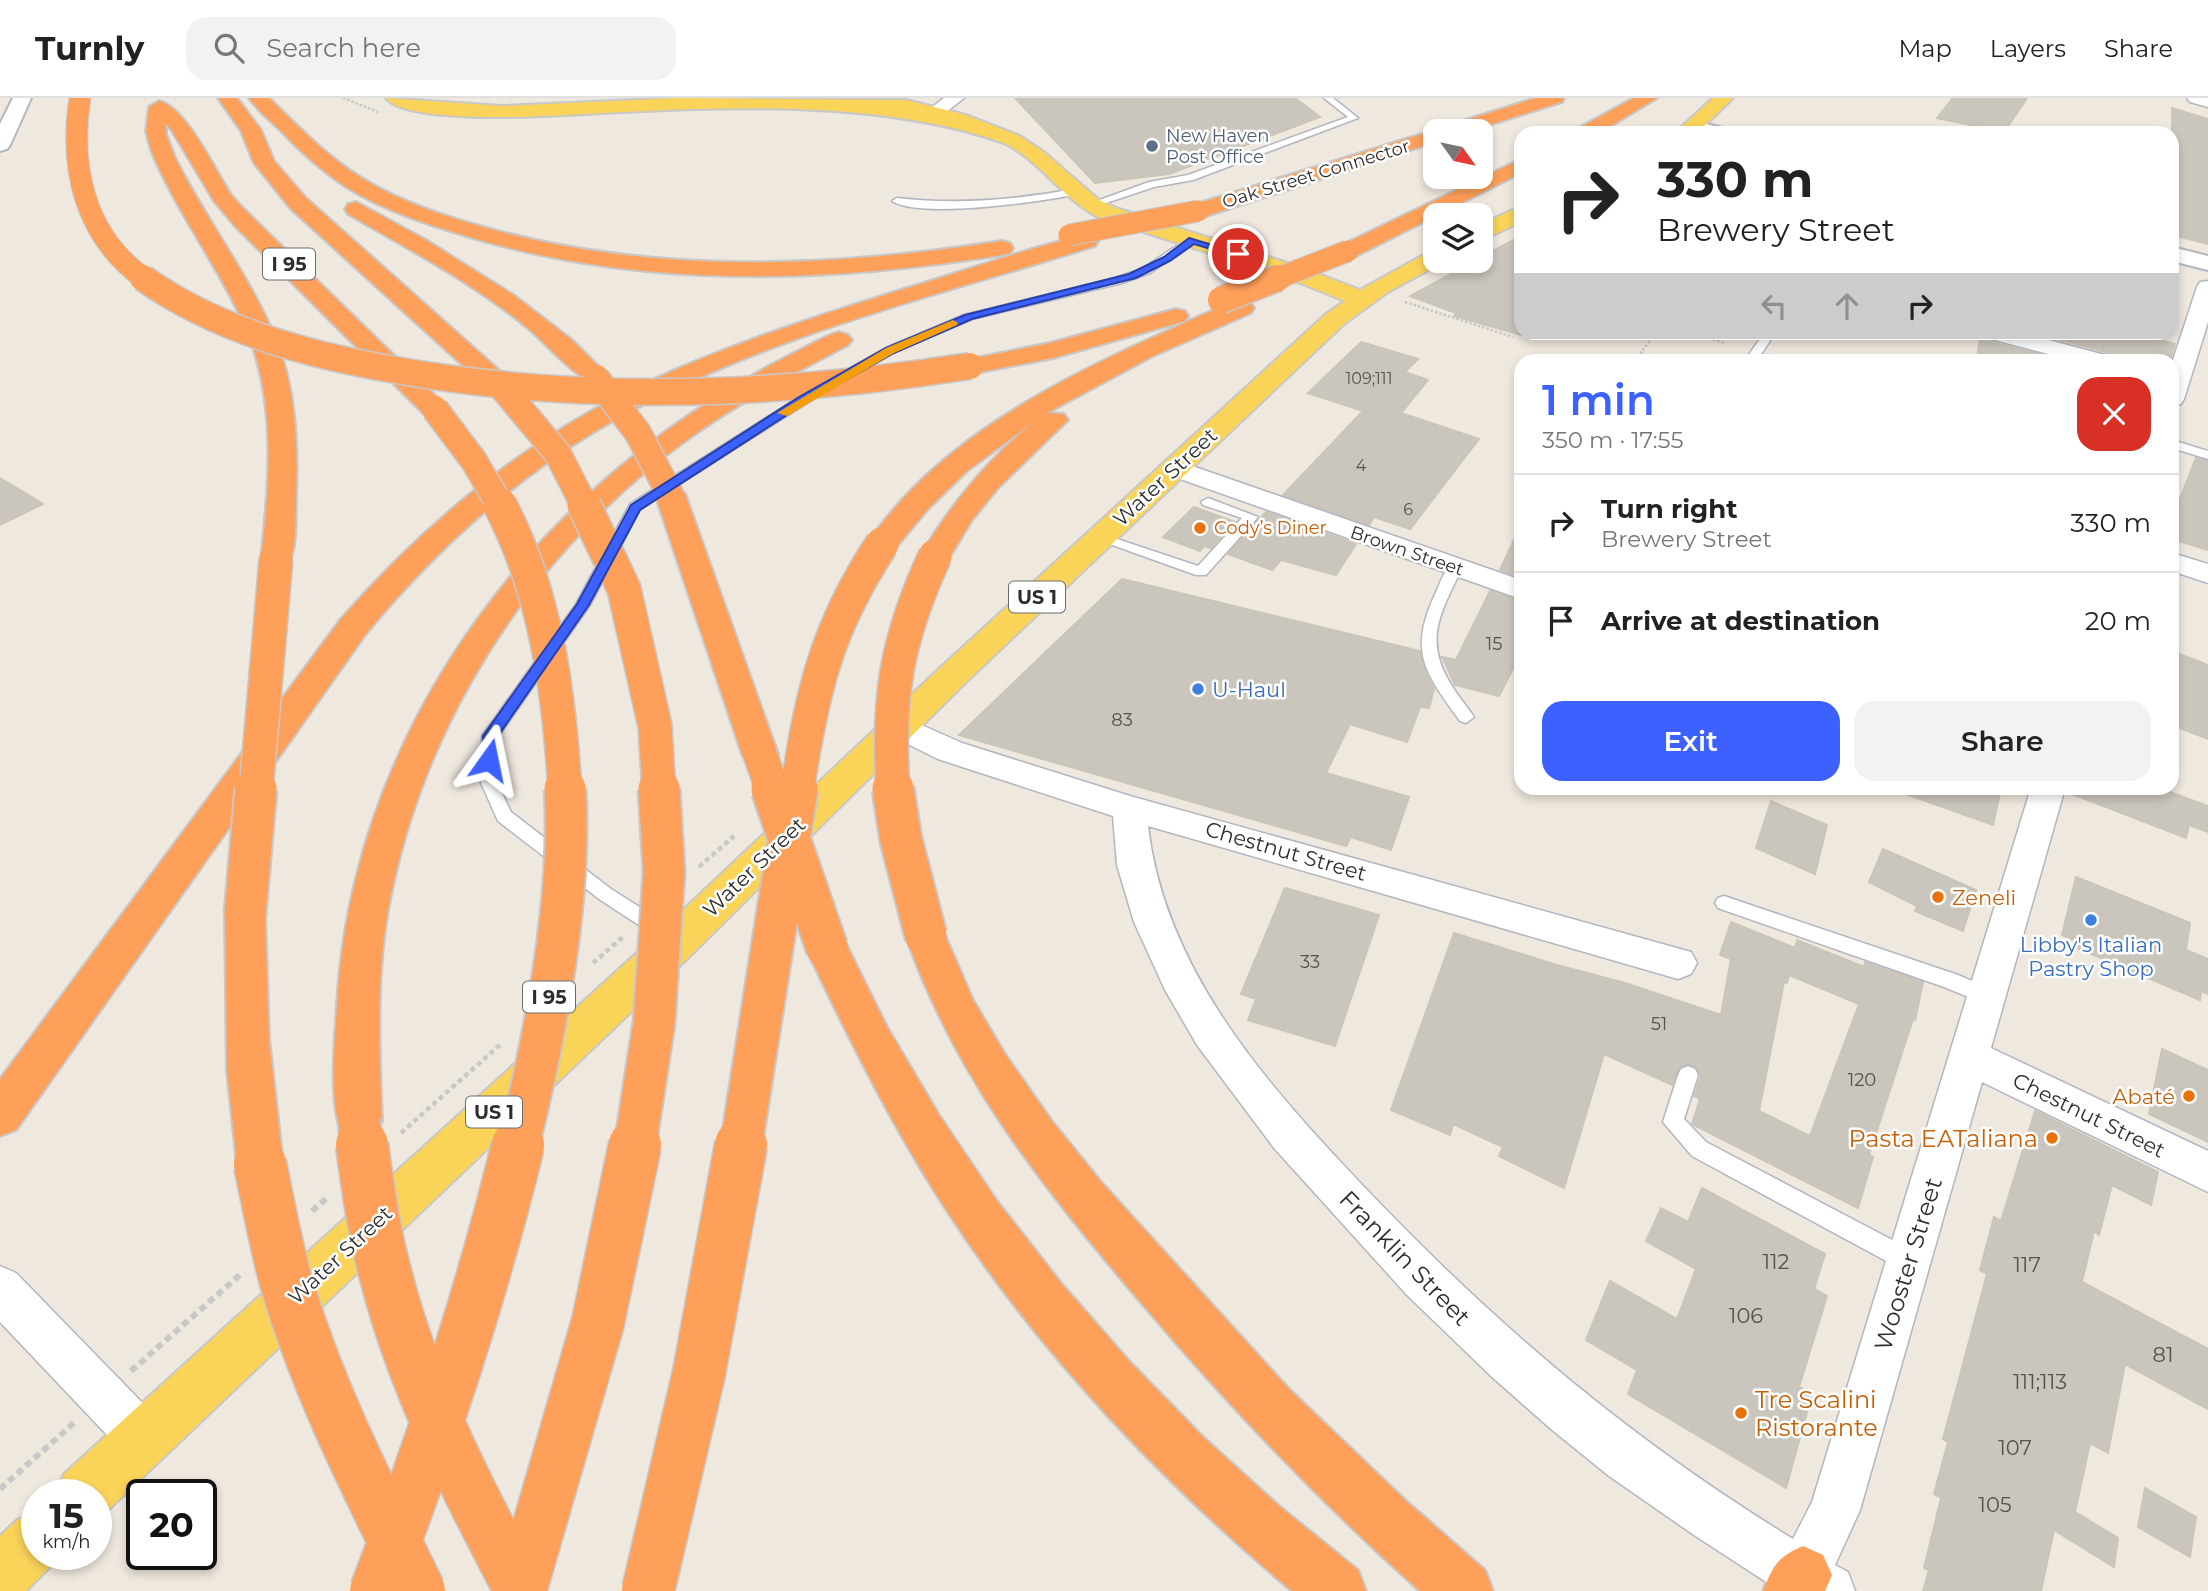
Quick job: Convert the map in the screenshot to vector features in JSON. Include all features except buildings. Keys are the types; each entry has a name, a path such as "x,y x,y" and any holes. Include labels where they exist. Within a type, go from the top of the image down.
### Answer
{"highway":[{"path":"80,98 77,165 90,214 111,250 142,277 188,306 279,342 420,374 597,391 803,387 890,378 1053,350 1232,304"},
{"path":"258,98 307,149 365,189 428,217 474,232 562,252 631,262 704,268 816,268 924,260 1087,241"},
{"path":"1489,119 1555,98"},
{"path":"1597,126 1648,98"},
{"name":"I 95","path":"227,99 251,130 264,163 298,203 501,386 536,425 564,463 588,505 632,613 647,675 664,828 662,922 635,1151 604,1296 559,1466 521,1591"},
{"path":"157,103 156,132 174,176 243,295 265,345 278,398 282,449 276,559 245,914 244,1010 252,1112 260,1164 285,1277 304,1335 348,1447 419,1591"},
{"name":"I 95","path":"157,103 179,126 225,201 435,409 479,466 512,527 524,557 546,629 559,702 562,744 563,889 539,1056 492,1251 444,1408 376,1591"},
{"path":"251,130 287,156 298,168"},
{"name":"Oak Street Connector","path":"1198,211 1423,140"},
{"path":"648,1591 680,1464 715,1291 810,709 829,637 861,573 900,520 946,473 1006,427 1081,384 1188,331 1232,304 1348,251 1514,168"},
{"path":"333,195 501,295 554,334 589,370 638,433 670,494 827,948 872,1043 908,1103 1013,1263 1114,1385 1181,1453 1337,1591"},
{"path":"0,1115 384,587 477,501 598,419 698,370 785,337 1087,241 1198,211"},
{"path":"521,1591 451,1449 404,1335 386,1279 367,1182 359,1121 357,1050 360,979 368,910 382,851 417,746 440,699 489,620 515,587 587,510 646,457 719,405 828,345 898,315 1087,241 1198,211"},
{"path":"1232,304 1202,336 1089,396 1044,428 1002,465 981,488 946,536 914,601 892,687 889,763 896,825 926,936 967,1031 996,1081 1088,1203 1281,1421 1362,1501 1461,1588"}],"main road":[{"path":"0,145 22,98"},
{"path":"1693,126 1724,98"},
{"path":"389,106 502,112 779,99 858,101 935,112 1013,140 1038,157 1082,199 1126,220 1297,274 1362,299"},
{"path":"1493,228 1514,217"},
{"path":"2179,256 2208,263"},
{"name":"Water Street","path":"101,1479 678,941 899,726 1335,319 1362,299 1423,265"},
{"path":"0,1576 21,1556"}],"street":[{"path":"935,112 955,98"},
{"path":"2196,98 2208,103"},
{"path":"2179,372 2208,287"},
{"path":"2021,340 2074,354"},
{"name":"Brown Street","path":"1175,468 1259,509 1514,588"},
{"path":"2179,564 2208,574"},
{"name":"Chestnut Street","path":"899,726 950,751 1129,808 1678,964"},
{"name":"Wooster Street","path":"1808,1586 1835,1510 1971,1057 2046,795"},
{"name":"Franklin Street","path":"1129,808 1130,845 1135,871 1146,905 1173,968 1201,1017 1240,1074 1342,1194 1457,1313 1579,1421 1667,1487 1808,1586"},
{"name":"Chestnut Street","path":"1971,1057 2208,1172"},
{"path":"0,1289 143,1438"}],"lane":[{"path":"897,201 934,207 1082,199 1190,178 1354,118 1328,98"},
{"path":"678,941 605,894 504,816 489,783 490,736 583,605 635,508 803,400 890,350 968,317 1118,281 1146,271 1192,240"},
{"path":"2179,446 2208,455"},
{"path":"1208,502 1259,509"},
{"path":"1100,538 1201,572 1259,509"},
{"path":"1455,568 1427,632 1432,661 1444,688 1466,717"},
{"path":"1724,903 1951,981 1988,997"},
{"path":"1688,1074 1673,1122 1690,1142 1909,1261"}],"path":[{"path":"343,98 389,106"},
{"path":"1397,299 1451,319 1513,337"},
{"path":"1643,354 1641,352 1651,340"},
{"path":"1715,340 1725,343"},
{"path":"143,1360 171,1336"},
{"path":"0,1489 65,1431"}],"slow traffic":[{"path":"783,413 890,350 953,323"}],"place":[{"name":"New Haven Post Office","path":"1152,146"},
{"name":"Cody’s Diner","path":"1200,528"},
{"name":"U-Haul","path":"1198,689"},
{"name":"Zeneli","path":"1938,897"},
{"name":"Libby's Italian Pastry Shop","path":"2091,920"},
{"name":"Abaté","path":"2189,1096"},
{"name":"Pasta EATaliana","path":"2052,1138"},
{"name":"Tre Scalini Ristorante","path":"1741,1413"}],"route":[{"path":"489,760 490,736 583,605 635,508 803,400 890,350 930,331 968,317 1043,297 1118,281 1146,271 1192,240 1238,254"}]}
